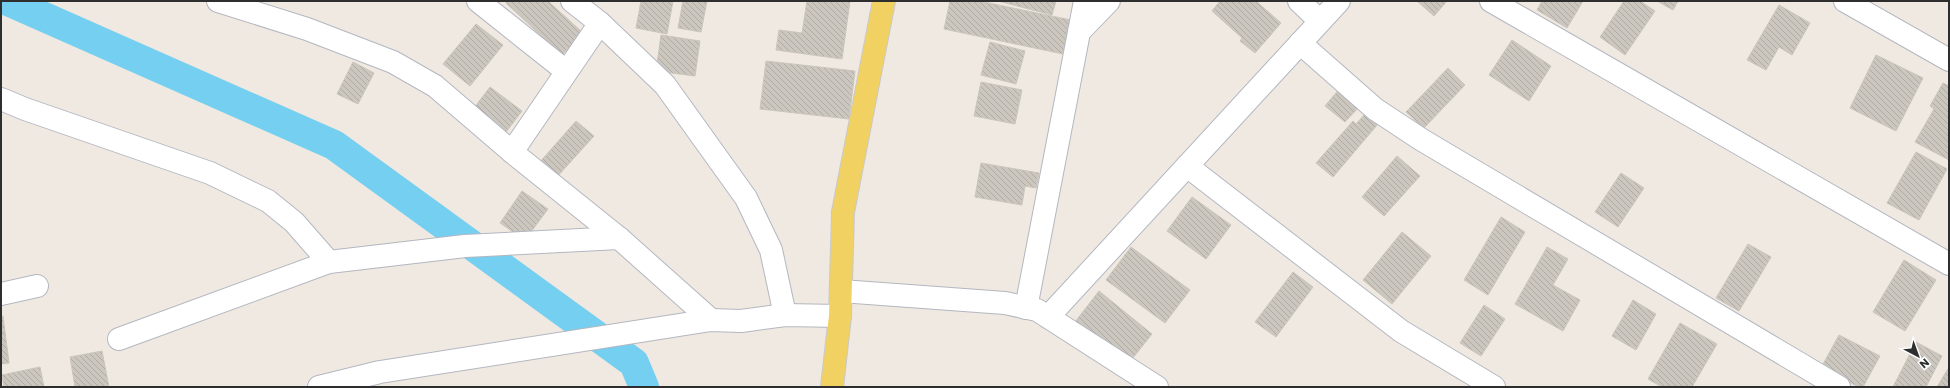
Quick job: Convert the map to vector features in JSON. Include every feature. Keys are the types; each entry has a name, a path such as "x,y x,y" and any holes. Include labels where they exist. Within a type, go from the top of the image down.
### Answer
{"main road":[{"path":"832,387 840,316 843,212 884,1"}],"street":[{"path":"218,1 307,29 393,62 435,86 512,152 619,238 711,320"},
{"path":"478,1 566,71"},
{"path":"572,1 600,23 665,85 746,198 771,250 785,315"},
{"path":"1026,308 1085,1"},
{"path":"1079,32 1109,1"},
{"path":"1299,1 1320,21"},
{"path":"1048,317 1339,1"},
{"path":"1491,1 1949,264"},
{"path":"1845,1 1949,60"},
{"path":"512,152 600,23"},
{"path":"1300,43 1375,109 1422,140 1839,387"},
{"path":"1,99 210,173 268,201 294,222 329,262"},
{"path":"1187,166 1401,331 1494,387"},
{"path":"118,339 329,262 465,246 619,238"},
{"path":"1,294 37,286"},
{"path":"841,291 1005,303 1037,310 1157,387"},
{"path":"319,387 380,372 711,320 741,320 785,315 840,316"}],"building":[{"path":"507,1 548,1 583,33 562,55 506,3"},
{"path":"641,1 673,1 667,34 636,28"},
{"path":"683,1 707,1 701,32 678,28"},
{"path":"807,1 850,1 842,59 776,50 779,30 802,33"},
{"path":"950,1 979,1 1071,20 1063,54 944,29"},
{"path":"998,1 1056,1 1052,15"},
{"path":"1220,1 1256,1 1281,23 1255,53 1240,41 1242,38 1212,11"},
{"path":"1417,1 1447,1 1434,16"},
{"path":"1542,1 1583,1 1567,28 1537,10"},
{"path":"1624,1 1640,1 1655,11 1625,55 1600,37"},
{"path":"1657,1 1678,1 1673,10"},
{"path":"1779,5 1810,23 1792,55 1779,47 1766,70 1747,60"},
{"path":"476,24 503,45 470,86 443,64"},
{"path":"661,35 700,41 695,76 656,71"},
{"path":"1512,40 1551,66 1529,101 1489,75"},
{"path":"990,42 1025,51 1016,84 981,75"},
{"path":"1876,55 1923,78 1896,131 1850,108"},
{"path":"766,61 855,71 849,119 760,109"},
{"path":"353,62 374,73 358,104 337,94"},
{"path":"1448,68 1465,85 1424,128 1406,112"},
{"path":"981,82 1022,90 1015,124 974,116"},
{"path":"1943,83 1949,86 1949,160 1915,142 1934,109 1930,106"},
{"path":"490,87 522,111 503,136 471,112"},
{"path":"1340,88 1361,105 1345,122 1325,106"},
{"path":"1365,114 1378,124 1333,177 1316,163 1353,121 1356,124"},
{"path":"576,121 594,136 556,178 539,163"},
{"path":"1916,152 1947,169 1919,220 1887,203"},
{"path":"1397,156 1420,176 1384,216 1362,197"},
{"path":"981,163 1039,173 1036,188 1025,186 1022,205 975,197"},
{"path":"1621,173 1644,188 1618,227 1595,212"},
{"path":"522,191 548,209 525,240 500,223"},
{"path":"1192,197 1231,225 1206,259 1167,231"},
{"path":"1501,217 1525,232 1488,295 1464,280"},
{"path":"1402,232 1431,256 1392,304 1363,280"},
{"path":"1748,244 1771,257 1739,311 1716,298"},
{"path":"1131,247 1190,290 1165,323 1106,280"},
{"path":"1547,247 1568,259 1553,285 1580,300 1563,331 1515,304"},
{"path":"1904,260 1936,280 1905,331 1873,312"},
{"path":"1293,272 1313,287 1276,337 1255,322"},
{"path":"1099,291 1152,334 1128,364 1075,322"},
{"path":"1633,300 1656,314 1636,350 1612,336"},
{"path":"1484,305 1505,319 1481,356 1460,343"},
{"path":"1,316 3,316 9,363 1,364"},
{"path":"1680,323 1717,344 1692,387 1662,387 1648,379"},
{"path":"1839,335 1880,356 1863,387 1859,387 1821,368"},
{"path":"1916,342 1942,356 1926,387 1893,387"},
{"path":"102,351 109,387 75,387 70,357"},
{"path":"40,367 44,387 4,387 2,375"},
{"path":"1949,367 1949,387 1937,387"}],"waterway":[{"path":"8,1 334,145 634,363 644,387"}]}
